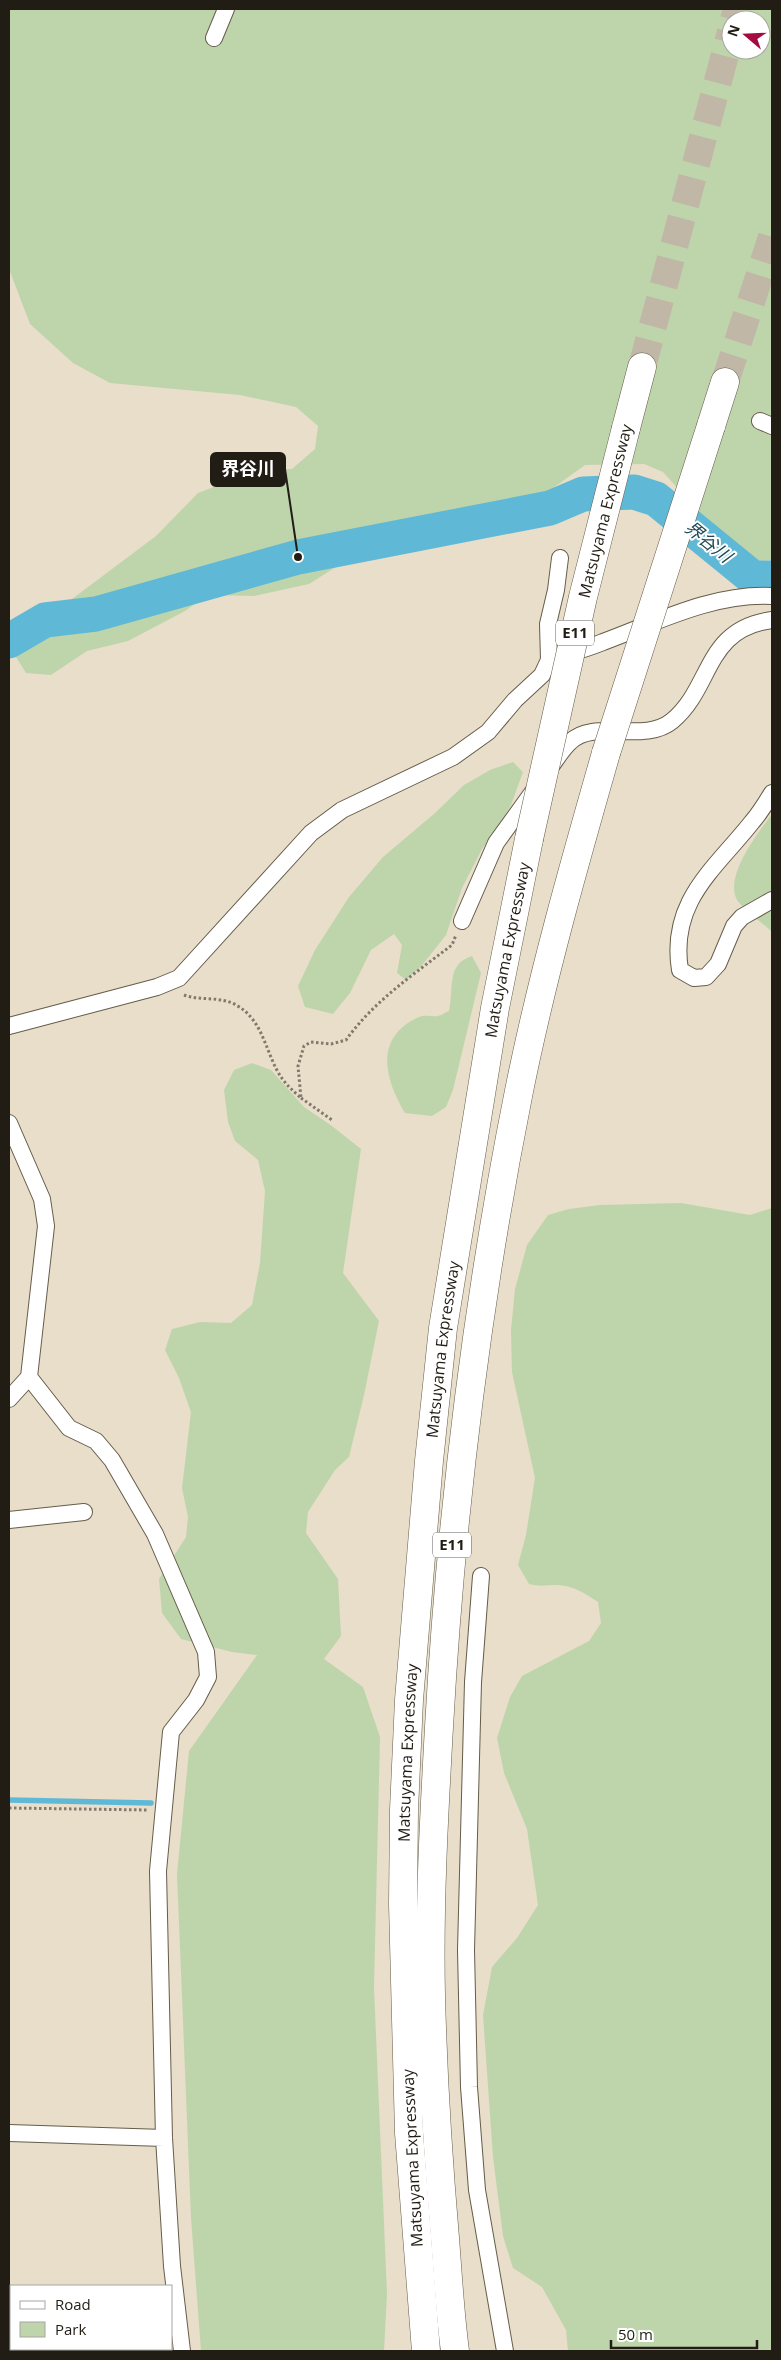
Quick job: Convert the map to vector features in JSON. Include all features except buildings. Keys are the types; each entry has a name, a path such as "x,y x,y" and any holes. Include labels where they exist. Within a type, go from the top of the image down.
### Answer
{"highway":[{"name":"Matsuyama Expressway","path":"426,2351 409,2133 403,1904 404,1810 409,1700 429,1461 443,1328 495,1008 529,839 583,597 642,368"},
{"name":"Matsuyama Expressway","path":"455,2351 438,2156 431,1992 435,1804 446,1612 460,1466 478,1330 501,1187 520,1089 547,968 606,753 725,382"}],"street":[{"path":"214,38 226,9"},
{"path":"9,1026 171,983 190,968 252,896 311,834 342,810 453,757 488,732 515,700 542,675 549,660 548,624 556,590 560,558"},
{"path":"549,660 679,612 749,594 772,596"},
{"path":"462,921 496,843 570,741 584,733 652,730 671,722 687,705 715,653 736,633 761,622 772,620"},
{"path":"772,793 752,822 701,882 688,903 677,954 680,970 694,978 706,977 718,964 734,926 742,917 772,900"},
{"path":"9,1124 42,1199 46,1226 29,1377 9,1399"},
{"path":"29,1377 68,1428 96,1441 112,1460 155,1534 206,1652 208,1677 196,1700 171,1732 158,1871 164,2138 172,2266 182,2351"},
{"path":"9,1520 84,1512"},
{"path":"481,1576 472,1682 466,1950 469,2087 477,2190 505,2351"},
{"path":"9,2133 164,2138"}],"path":[{"path":"301,1098 298,1066 304,1046 311,1042 330,1044 346,1040 358,1024 381,1000 452,945 462,921"},
{"path":"171,983 181,995 195,999 234,1003 249,1012 266,1040 277,1070 286,1084 301,1098 332,1120"},
{"path":"9,1808 163,1810"}],"green space":[{"path":"9,9 772,9 772,560 753,561 710,524 663,472 644,464 585,465 542,496 368,533 339,565 309,584 254,596 207,595 185,611 128,641 87,651 51,675 26,673 16,657 20,642 64,605 156,536 198,493 258,470 292,469 315,449 318,426 296,407 240,395 110,383 73,363 30,324 9,269"},
{"path":"513,762 523,772 511,805 498,828 482,849 462,888 446,935 423,964 406,980 397,973 402,945 394,934 371,950 350,993 333,1014 305,1007 298,986 315,950 349,897 383,857 435,813 464,785 490,770"},
{"path":"772,814 772,932 737,900 734,890 735,879 744,855"},
{"path":"472,956 481,973 453,1090 446,1107 432,1116 405,1113 388,1073 387,1059 389,1047 395,1036 405,1025 421,1016 438,1016 449,1011 455,971 458,965"},
{"path":"252,1063 271,1070 304,1107 361,1149 343,1273 379,1321 349,1457 335,1470 308,1512 306,1533 338,1579 341,1636 324,1659 363,1687 380,1737 374,1988 387,2294 384,2351 201,2351 191,2218 177,1874 189,1751 257,1655 232,1652 181,1639 162,1613 159,1579 186,1537 188,1517 182,1488 191,1412 179,1378 165,1350 172,1329 200,1322 231,1323 252,1305 260,1263 265,1191 258,1160 235,1141 228,1122 224,1090 234,1070"},
{"path":"681,1203 750,1215 772,1208 772,2351 568,2351 566,2330 542,2287 513,2268 503,2236 493,2157 483,2015 492,1967 517,1938 538,1905 527,1829 504,1773 497,1738 510,1697 522,1676 589,1641 601,1623 598,1602 573,1588 557,1585 529,1584 518,1565 526,1535 535,1478 512,1372 511,1330 515,1289 527,1245 548,1215 569,1209 600,1205"}],"waterway":[{"name":"界谷川","path":"9,641 45,620 96,614 298,557 550,508 583,494 634,492 656,499 753,578 772,578"},
{"path":"9,1800 151,1803"}],"tunnel":[{"path":"642,367 724,60"},
{"path":"725,382 772,237"}],"place":[{"name":"界谷川","path":"298,557"}]}
